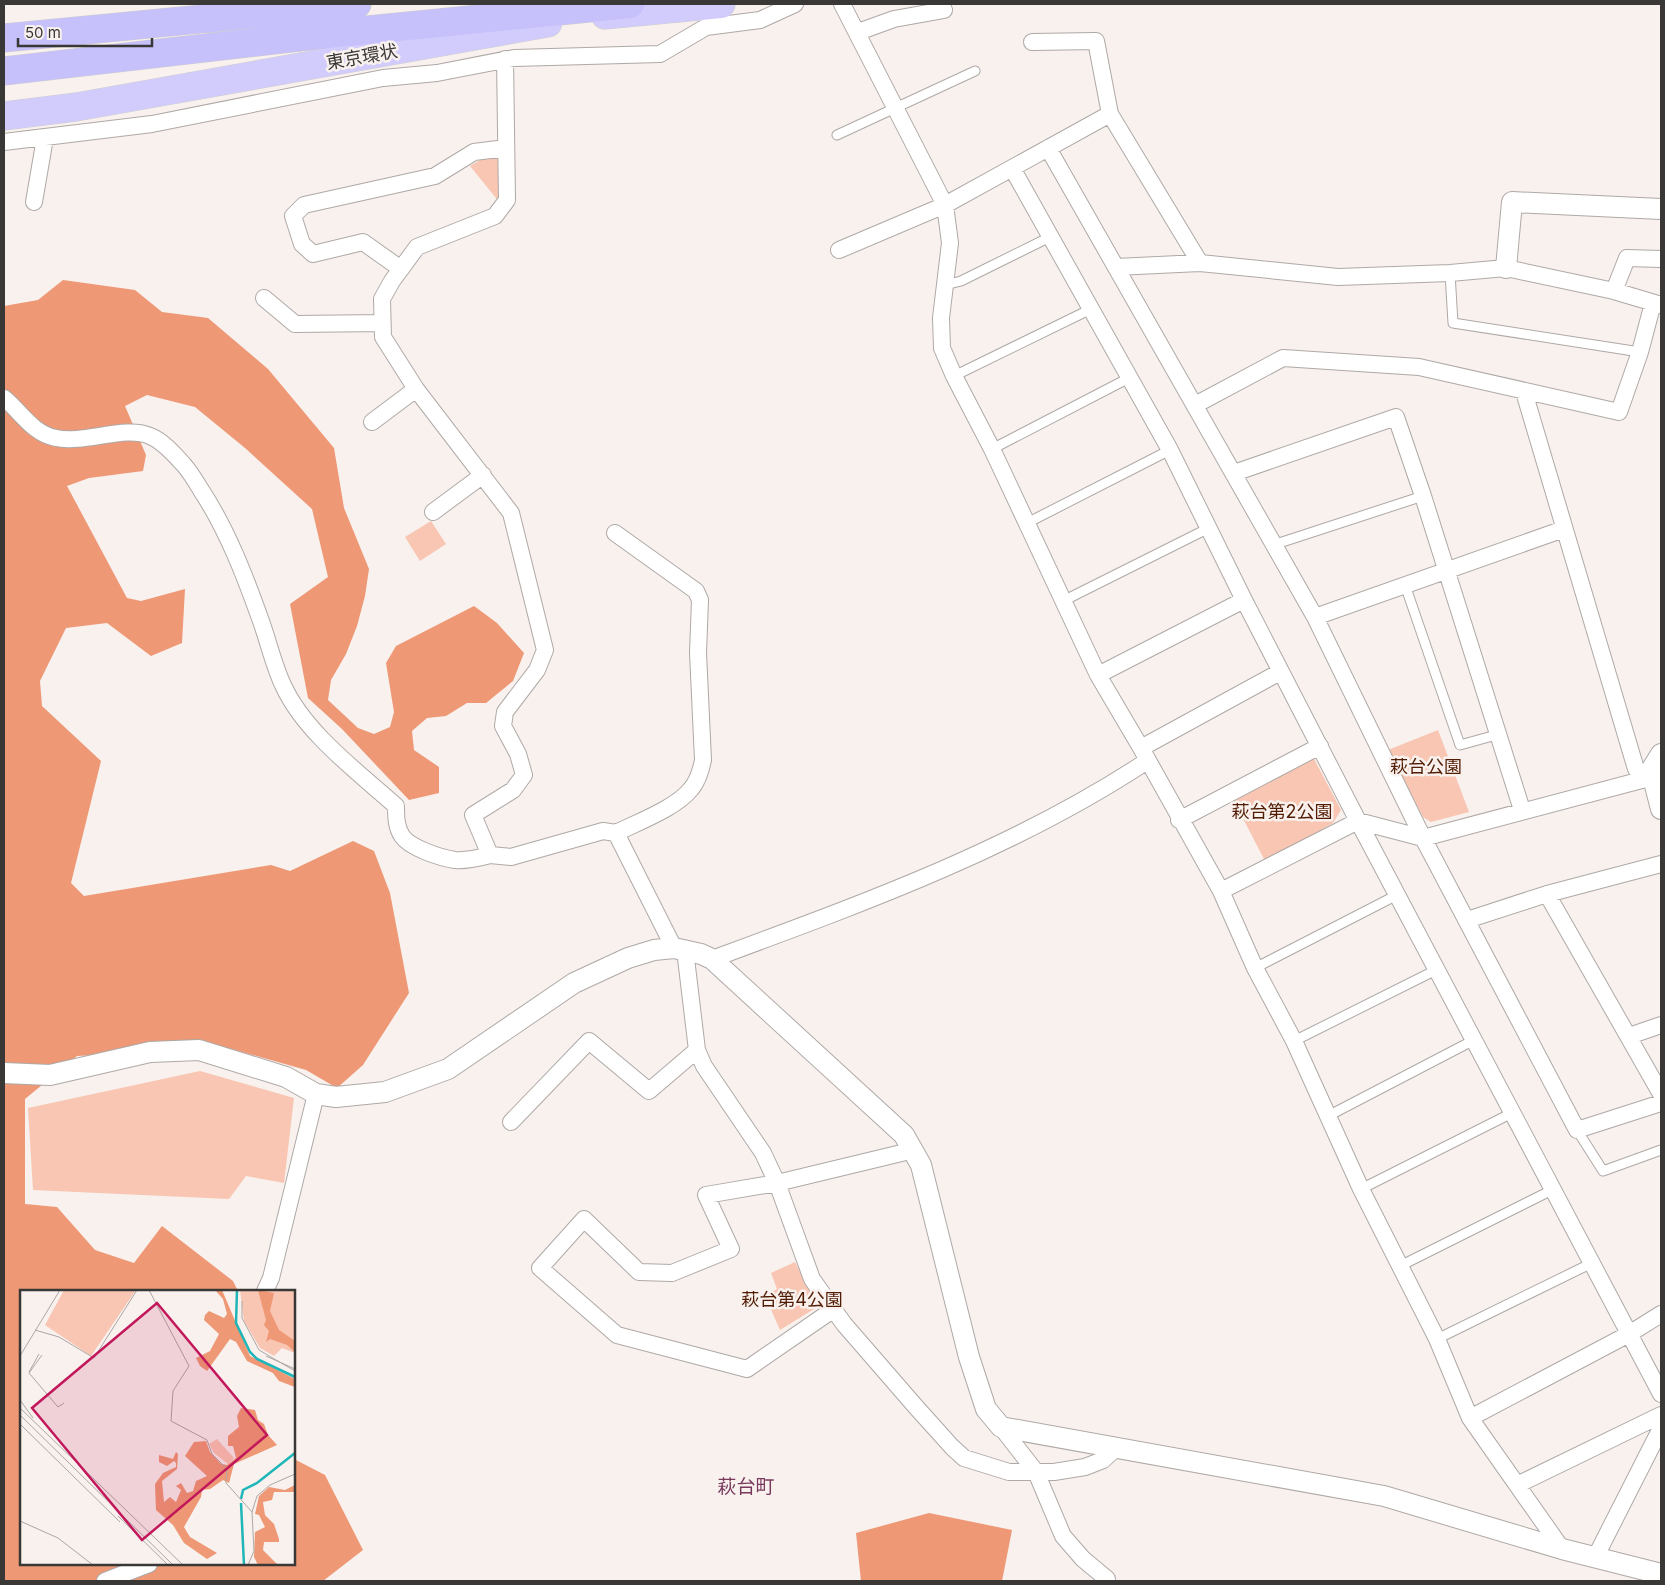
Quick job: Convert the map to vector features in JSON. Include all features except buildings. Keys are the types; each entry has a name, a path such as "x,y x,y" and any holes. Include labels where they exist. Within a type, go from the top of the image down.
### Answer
{"highway":[{"path":"4,38 357,4"},
{"path":"4,71 327,34 630,4"},
{"name":"東京環状","path":"4,116 76,107 564,20 647,9 720,4"}],"street":[{"path":"4,142 152,124 383,78 437,73 505,59 565,55 660,54 706,27 760,20 795,4"},
{"path":"842,4 945,205 950,243 941,318 942,348 954,376 992,449 1098,676 1221,891 1255,968 1294,1041 1361,1189 1437,1339 1470,1418 1562,1549"},
{"path":"856,29 894,19 944,10"},
{"path":"1032,42 1096,40 1110,114 1200,263"},
{"path":"490,855 473,815 513,790 524,775 518,754 503,726 504,712 537,670 545,650 511,513 416,389 383,337 382,299 400,269 417,247 495,216 507,200 505,59"},
{"path":"839,250 945,205 1110,114"},
{"path":"34,202 45,138"},
{"path":"400,269 363,242 313,254 302,244 293,216 304,205 435,176 474,152 506,148"},
{"path":"1048,148 1315,617 1423,838 1577,1130 1661,1103"},
{"path":"1012,168 1170,450 1280,672 1661,1394"},
{"path":"1506,268 1512,202 1661,209"},
{"path":"1614,291 1627,258 1661,259"},
{"path":"1116,266 1200,263 1338,277 1450,273 1506,268 1614,291 1657,304 1619,412 1419,367 1283,358 1195,405"},
{"path":"264,298 296,324 382,323"},
{"path":"372,422 416,389"},
{"path":"1524,392 1636,769 1653,777"},
{"path":"4,398 17,408 34,429 56,438 83,439 124,433 150,435 186,467 219,517 257,610 283,686 300,714 355,770 396,806 396,820 401,835 410,846 455,860 476,859 490,855 511,856 603,831 616,832 682,797 691,789 700,774 703,760 698,653 700,600 696,591 615,533"},
{"path":"1234,473 1396,417 1447,572 1496,735 1522,810"},
{"path":"433,512 483,476"},
{"path":"1315,617 1447,572 1564,529"},
{"path":"1098,676 1244,600"},
{"path":"712,959 843,911 1005,840 1098,793 1144,754 1280,672"},
{"path":"1179,820 1320,746"},
{"path":"1661,754 1651,770 1661,809"},
{"path":"1221,891 1358,821 1423,838 1522,810 1653,777"},
{"path":"616,832 680,949 697,1050 704,1066 763,1153 777,1183 812,1278 834,1309 916,1407 964,1458 1009,1472 1054,1472 1084,1467 1103,1460 1116,1448"},
{"path":"1467,920 1547,894 1661,864"},
{"path":"1547,894 1661,1094"},
{"path":"4,1073 50,1075 150,1052 199,1050 286,1077 316,1094 336,1098 384,1092 448,1069 574,983 628,958 654,950 680,949 712,959 904,1135 914,1150 921,1164 972,1366 986,1408 1036,1472 1063,1536 1083,1559 1106,1579"},
{"path":"1629,1036 1661,1025"},
{"path":"512,1122 589,1041 649,1091 697,1050"},
{"path":"265,1290 271,1278 316,1094"},
{"path":"834,1309 747,1369 616,1335 540,1268 584,1219 639,1272 672,1273 731,1249 706,1195 777,1183 914,1150"},
{"path":"1470,1418 1629,1334 1661,1314"},
{"path":"1517,1485 1661,1415"},
{"path":"1001,1427 1384,1496 1562,1549 1596,1556 1661,1574"},
{"path":"1596,1556 1661,1428"},
{"path":"105,1581 146,1565"}],"lane":[{"path":"837,136 975,71"},
{"path":"946,285 961,281 1050,237"},
{"path":"1450,273 1452,323 1640,352"},
{"path":"954,376 1091,309"},
{"path":"992,449 1129,378"},
{"path":"1027,522 1170,450"},
{"path":"1273,546 1423,496"},
{"path":"1063,601 1209,528"},
{"path":"1405,586 1460,746 1496,735"},
{"path":"1255,968 1397,896"},
{"path":"1294,1041 1436,970"},
{"path":"1328,1116 1474,1040"},
{"path":"1361,1189 1512,1113"},
{"path":"1577,1130 1603,1171 1661,1150"},
{"path":"1400,1266 1552,1190"},
{"path":"1437,1339 1592,1263"}],"green space":[{"path":"501,155 500,203 470,166 485,157"},
{"path":"431,521 446,544 420,561 405,537"},
{"name":"萩台公園","path":"1438,730 1469,812 1431,822 1423,817 1388,750"},
{"name":"萩台第2公園","path":"1312,755 1341,810 1333,823 1266,863 1232,797"},
{"path":"200,1071 294,1098 284,1183 246,1176 229,1199 33,1190 28,1108"},
{"name":"萩台第4公園","path":"795,1262 815,1301 814,1309 780,1330 765,1296 777,1289 771,1273"}],"shaded area":[{"path":"63,280 135,290 162,312 208,318 268,369 334,448 344,508 369,569 365,596 357,626 346,654 331,680 328,700 358,728 374,734 390,727 394,712 386,663 396,646 474,606 497,623 524,653 513,681 486,703 467,703 446,716 427,718 412,731 414,750 439,767 439,793 409,800 342,729 308,698 290,604 328,577 312,509 245,448 195,407 147,395 125,406 146,455 143,471 89,478 67,486 127,598 141,601 185,589 182,643 151,656 107,623 66,628 40,681 42,706 101,761 71,883 84,896 271,865 290,871 353,841 374,851 390,893 409,993 363,1065 337,1088 306,1070 228,1048 77,1056 25,1099 25,1204 57,1207 95,1250 134,1263 162,1226 233,1281 238,1290 20,1290 20,1565 295,1565 295,1460 325,1475 363,1550 323,1581 4,1581 4,306 38,300"},
{"path":"929,1513 1012,1530 1002,1581 861,1581 856,1533"}],"district":[{"name":"萩台町","path":"746,1486"}]}
